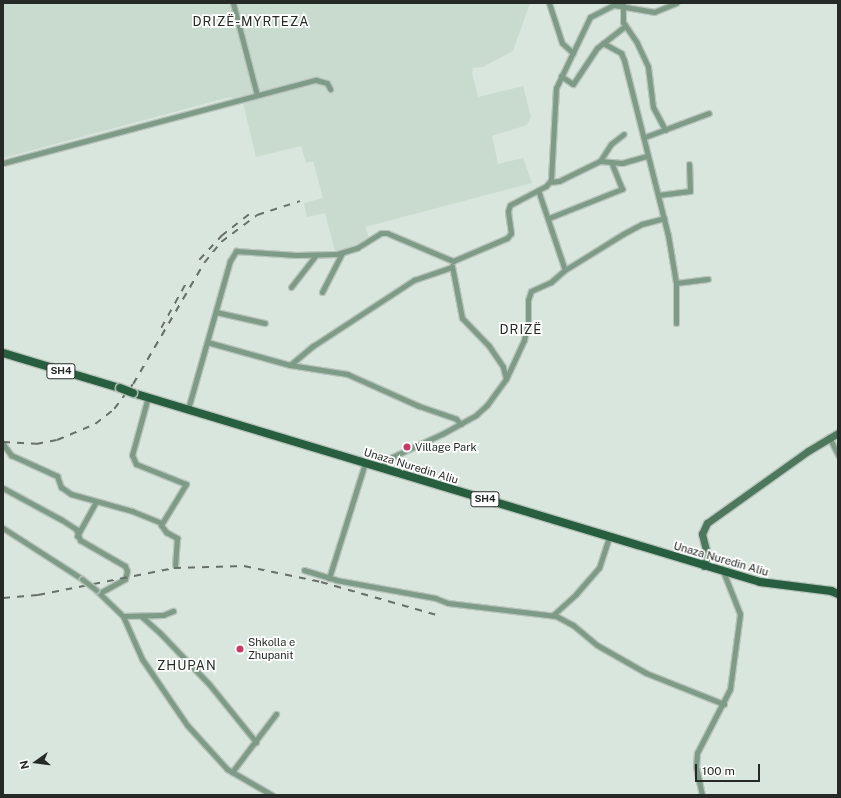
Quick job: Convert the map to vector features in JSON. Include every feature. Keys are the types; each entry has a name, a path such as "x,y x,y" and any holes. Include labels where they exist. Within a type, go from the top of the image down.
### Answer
{"main road":[{"name":"Unaza Nuredin Aliu","path":"3,353 704,566 770,585 825,590 838,594"},
{"path":"704,566 707,554 702,534 707,523 742,496 829,437 838,433"}],"street":[{"path":"233,3 258,95"},
{"path":"549,3 562,43 573,53"},
{"path":"550,182 554,169 556,88 590,17 605,8 623,4 654,12 676,3"},
{"path":"623,4 625,26 638,43 648,67 653,107 664,130"},
{"path":"561,76 573,84 594,52 625,26"},
{"path":"603,43 623,56 645,137 647,156 674,262 676,283 676,323"},
{"path":"3,163 316,80 327,83 330,90"},
{"path":"645,137 709,113"},
{"path":"506,380 503,367 489,346 462,318 459,295 451,267 454,261 509,237 512,230 508,214 510,205 550,182 559,181 600,161 611,144 624,134"},
{"path":"600,161 622,163 647,156"},
{"path":"549,218 622,189 611,162"},
{"path":"658,195 690,191 689,164"},
{"path":"538,190 549,218 565,270"},
{"path":"380,468 394,456 460,424 482,410 506,380 526,333 529,294 534,288 551,282 565,270 623,234 642,224 664,218"},
{"path":"188,409 216,312 236,251 315,256 342,253 357,248 381,233 387,233 454,261"},
{"path":"322,292 342,253"},
{"path":"291,287 315,256"},
{"path":"290,365 313,346 414,280 451,267"},
{"path":"676,283 708,279"},
{"path":"216,312 265,323"},
{"path":"207,342 290,365 347,374 419,406 456,419 460,424"},
{"path":"148,397 132,451 133,461 186,484 162,523 163,529 177,538 175,565"},
{"path":"829,437 838,455"},
{"path":"3,444 11,455 57,476 59,484 64,490 96,502 132,511 162,523"},
{"path":"329,578 365,463"},
{"path":"3,488 44,508 77,532 80,540 127,569 125,579 98,591"},
{"path":"77,532 96,502"},
{"path":"3,528 98,591 123,616 151,674 186,725 232,772 272,795"},
{"path":"553,616 576,594 599,568 609,537"},
{"path":"304,570 329,578 435,598 448,603 553,616 573,625 597,645 646,673 724,704"},
{"path":"702,795 696,767 697,753 702,739 724,704 734,672 740,614 723,571"},
{"path":"123,616 140,616 173,612"},
{"path":"140,616 160,633 208,684 256,742"},
{"path":"232,772 276,714"}],"shaded area":[{"path":"3,3 530,3 513,51 483,67 473,68 472,73 478,97 523,86 531,117 527,125 492,136 498,164 523,158 532,183 365,227 369,237 352,247 335,251 325,213 307,217 304,203 323,198 313,161 306,163 301,146 256,157 243,103 230,97 3,158"}],"railway":[{"path":"3,442 36,444 57,440 95,424 114,409 133,384 204,263 221,242 257,215 300,201"},
{"path":"199,260 221,236 250,213"},
{"path":"161,328 187,281"},
{"path":"3,598 38,595 174,568 244,566 321,582 440,616"}],"place":[{"name":"Village Park","path":"407,447"},
{"name":"Shkolla e Zhupanit","path":"240,649"}],"district":[{"name":"DRIZË-MYRTEZA","path":"251,22"},
{"name":"DRIZË","path":"521,330"},
{"name":"ZHUPAN","path":"187,666"}]}
